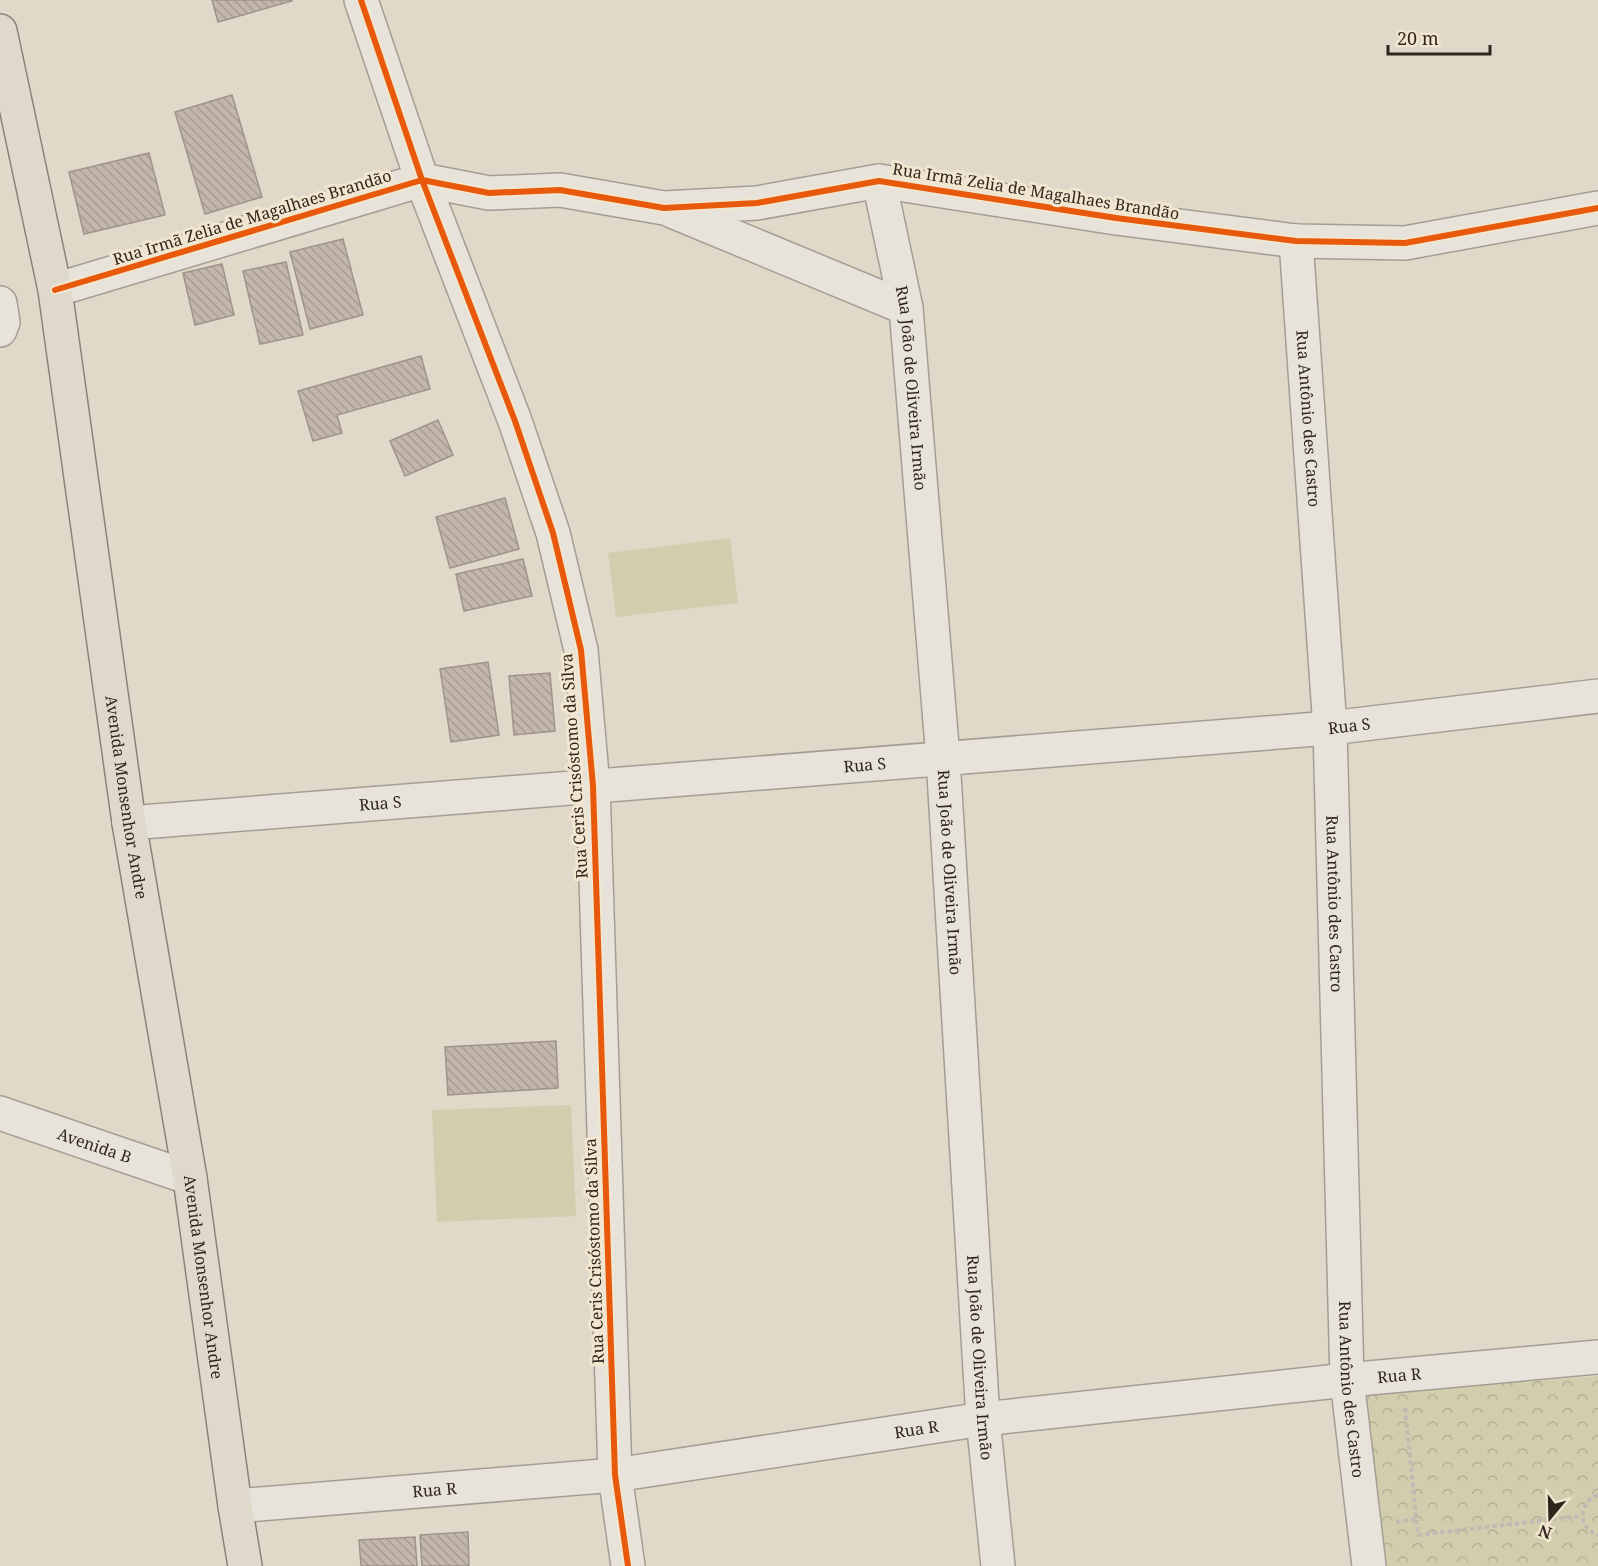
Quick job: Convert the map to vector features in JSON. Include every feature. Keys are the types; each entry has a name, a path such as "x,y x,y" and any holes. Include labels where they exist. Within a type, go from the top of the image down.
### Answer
{"main road":[{"name":"Avenida Monsenhor Andre","path":"0,31 55,290 129,823 190,1178 245,1566"}],"street":[{"name":"Rua Ceris Crisóstomo da Silva","path":"361,0 422,180 515,421 553,533 581,650 592,786 615,1475 628,1566"},
{"name":"Rua Irmã Zelia de Magalhaes Brandão","path":"55,290 422,180 489,193 560,190 664,208 757,203 879,181 1116,218 1296,242 1405,243 1598,208"},
{"name":"Rua João de Oliveira Irmão","path":"879,181 906,308 944,758 983,1419 998,1566"},
{"path":"664,208 906,308"},
{"name":"Rua Antônio des Castro","path":"1296,242 1330,729 1347,1380 1369,1566"},
{"path":"0,303 3,322 0,330"},
{"name":"Rua S","path":"129,823 1330,729 1598,696"},
{"name":"Avenida B","path":"0,1113 190,1178"},
{"name":"Rua R","path":"235,1506 615,1475 983,1419 1347,1380 1598,1357"}],"path":[{"path":"1401,1375 1418,1535 1582,1516"},
{"path":"1598,1495 1590,1498 1586,1503 1582,1516 1588,1529 1598,1535"}],"green space":[{"path":"730,538 738,603 616,617 608,553"},
{"path":"571,1105 576,1216 437,1222 432,1110"},
{"path":"1598,1376 1598,1566 1377,1566 1358,1395"}],"building":[{"path":"212,0 291,0 292,1 218,22"},
{"path":"232,95 262,197 205,214 175,112"},
{"path":"149,153 165,215 84,234 69,172"},
{"path":"343,239 363,315 310,329 290,252"},
{"path":"286,262 303,335 260,344 243,271"},
{"path":"222,264 234,315 195,325 183,273"},
{"path":"421,356 430,389 337,415 342,433 313,441 298,391"},
{"path":"438,420 453,455 405,476 390,441"},
{"path":"505,498 519,549 450,568 436,517"},
{"path":"523,559 532,596 464,611 456,574"},
{"path":"488,662 499,735 451,742 440,669"},
{"path":"550,673 555,731 514,735 509,676"},
{"path":"556,1041 558,1088 448,1095 445,1047"},
{"path":"468,1532 469,1566 422,1566 420,1535"},
{"path":"415,1537 417,1566 361,1566 359,1540"}],"cycle path":[{"path":"361,0 422,180 515,421 553,533 581,650 593,786 615,1475 628,1566"},
{"path":"55,290 422,180 489,193 560,190 664,208 757,203 879,181 1116,218 1296,241 1405,243 1598,208"}]}
